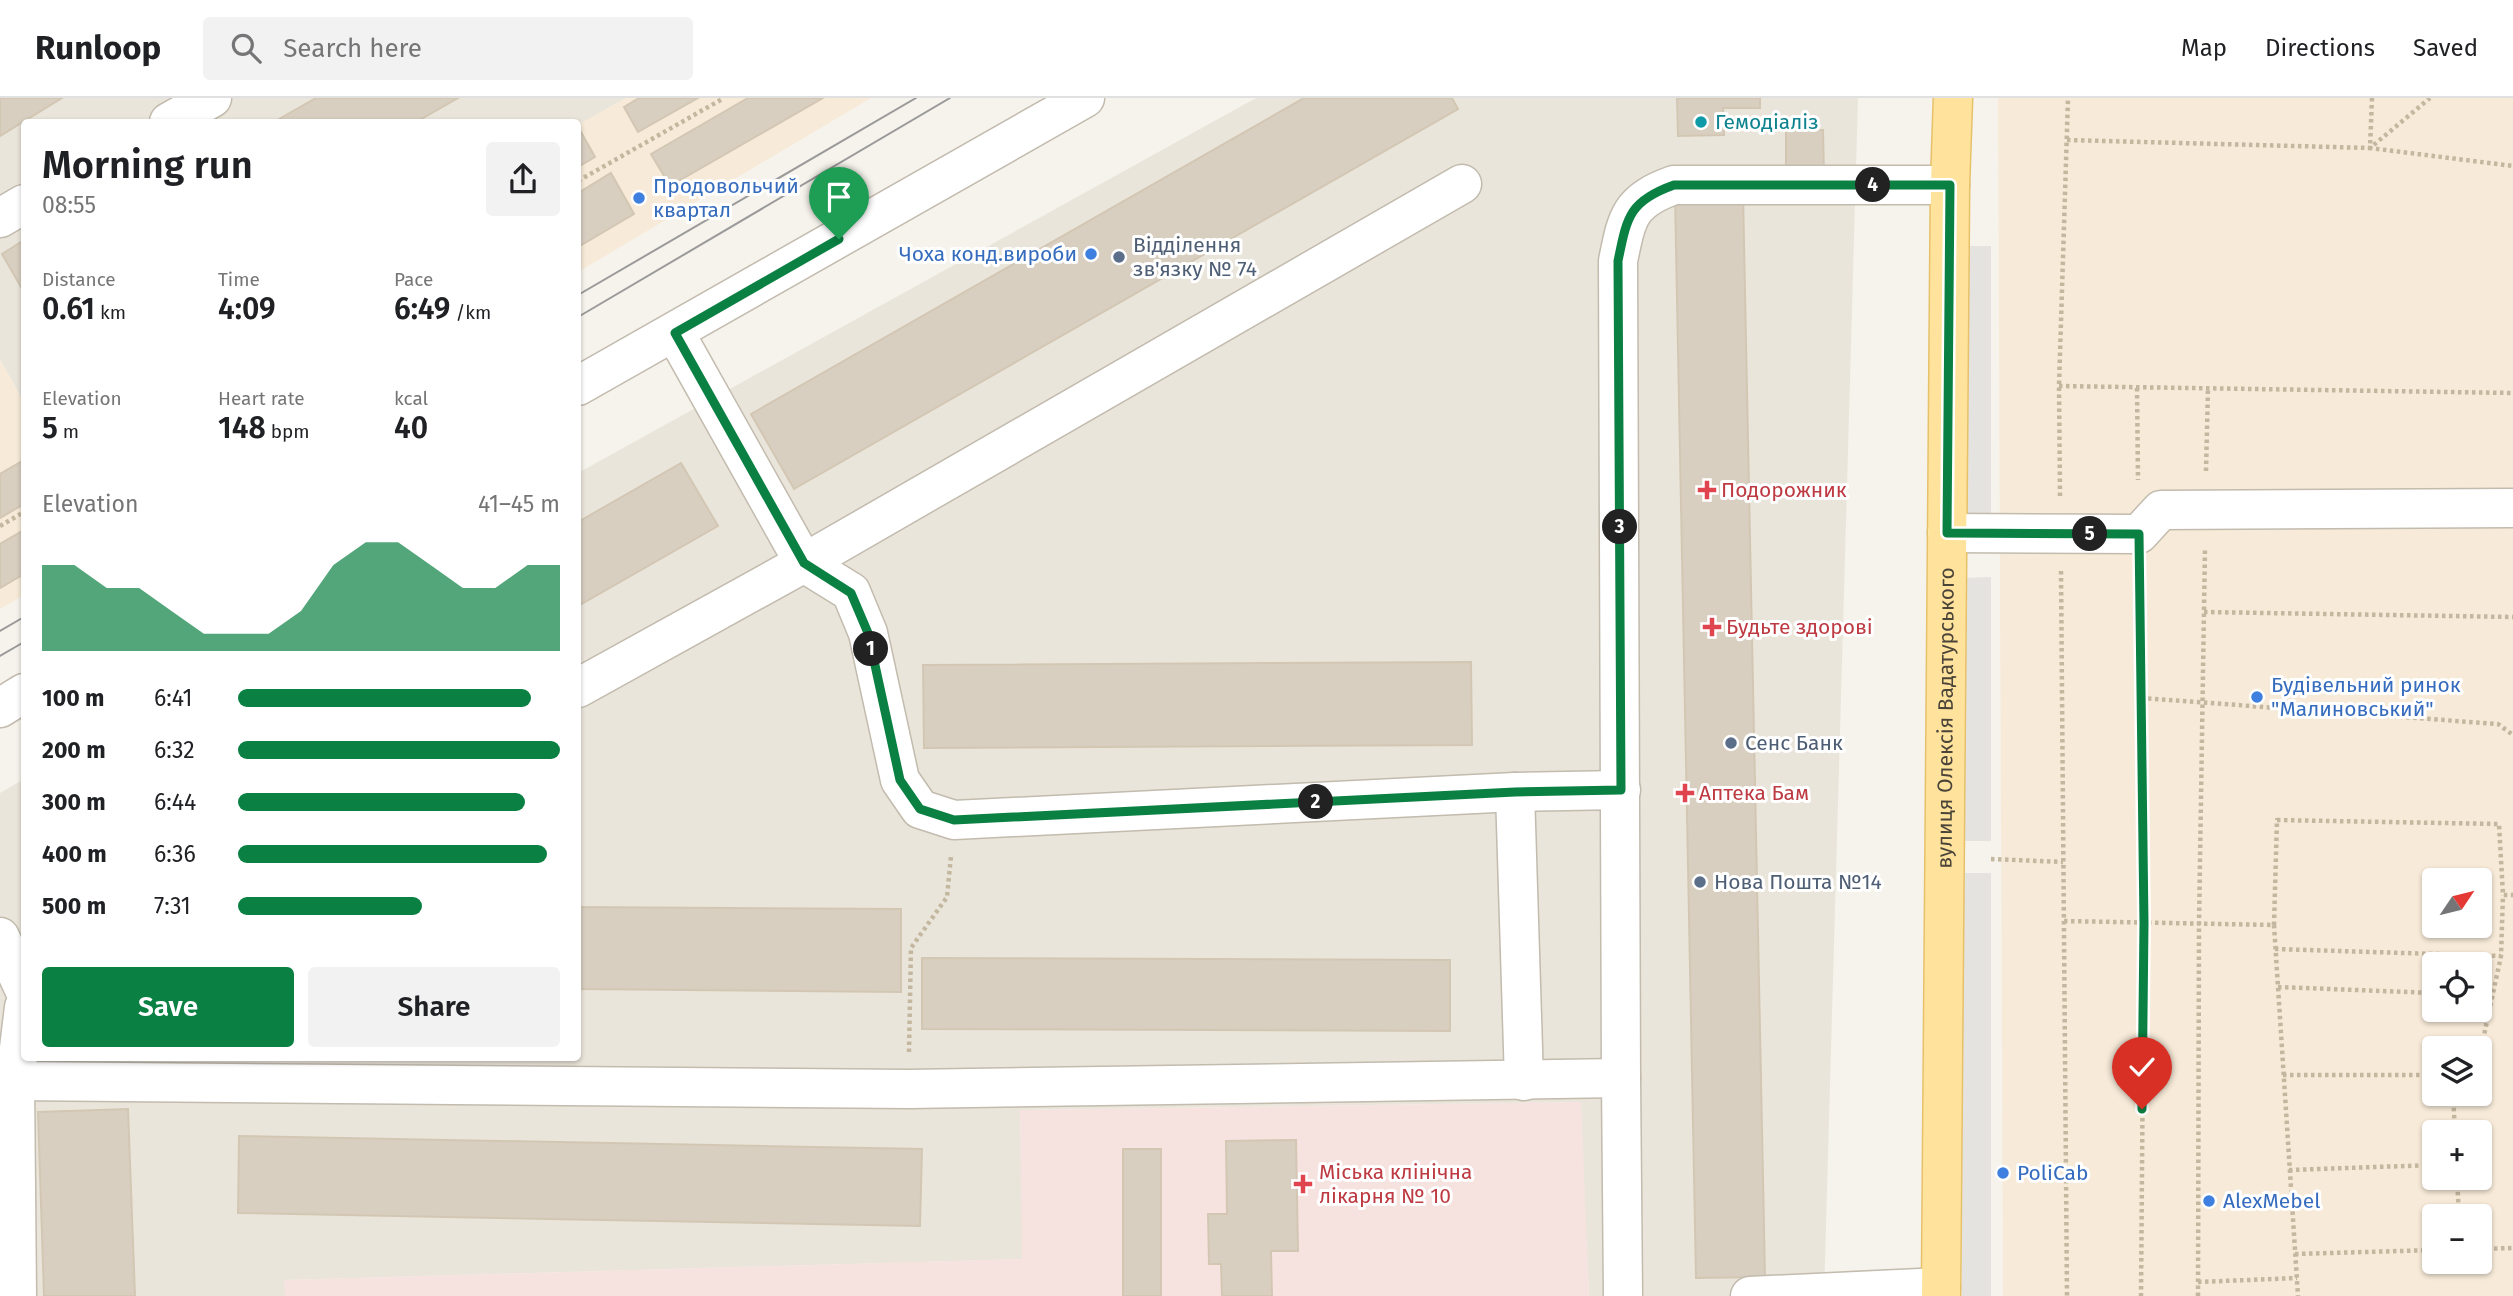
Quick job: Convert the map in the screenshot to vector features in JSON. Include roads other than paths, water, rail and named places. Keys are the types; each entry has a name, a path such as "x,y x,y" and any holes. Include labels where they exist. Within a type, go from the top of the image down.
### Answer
{"main road":[{"name":"вулиця Олексія Вадатурського","path":"1941,1292 1950,185 1953,98"}],"street":[{"path":"173,112 212,98"},
{"path":"581,384 1085,98"},
{"path":"581,686 804,563 1462,184"},
{"path":"1623,1296 1618,261 1624,231 1633,209 1649,194 1674,185 1950,185"},
{"path":"0,218 21,206"},
{"path":"675,333 804,563 851,593 868,633 900,780 920,809 954,820 1515,792 1621,790"},
{"path":"1947,533 2139,534 2161,510 2513,508"},
{"path":"0,708 21,695"},
{"path":"1515,792 1524,1081"},
{"path":"0,937 21,985"},
{"path":"0,1010 21,994"},
{"path":"17,1296 15,1081 21,1032"},
{"path":"15,1081 909,1089 1620,1078"},
{"path":"1750,1296 1941,1292"}],"tram line":[{"path":"581,293 916,98"},
{"path":"581,315 950,98"},
{"path":"0,631 21,619"},
{"path":"0,656 21,644"}],"place":[{"name":"Гемодіаліз","path":"1701,122"},
{"name":"Продовольчий квартал","path":"639,198"},
{"name":"Чоха конд.вироби","path":"1091,254"},
{"name":"Відділення зв'язку № 74","path":"1119,257"},
{"name":"Подорожник","path":"1707,490"},
{"name":"Будьте здорові","path":"1712,627"},
{"name":"Будівельний ринок \"Малиновський\"","path":"2257,697"},
{"name":"Сенс Банк","path":"1731,743"},
{"name":"Аптека Бам","path":"1685,793"},
{"name":"Нова Пошта №14","path":"1700,882"},
{"name":"PoliCab","path":"2003,1173"},
{"name":"Міська клінічна лікарня № 10","path":"1303,1184"},
{"name":"AlexMebel","path":"2209,1201"}]}
